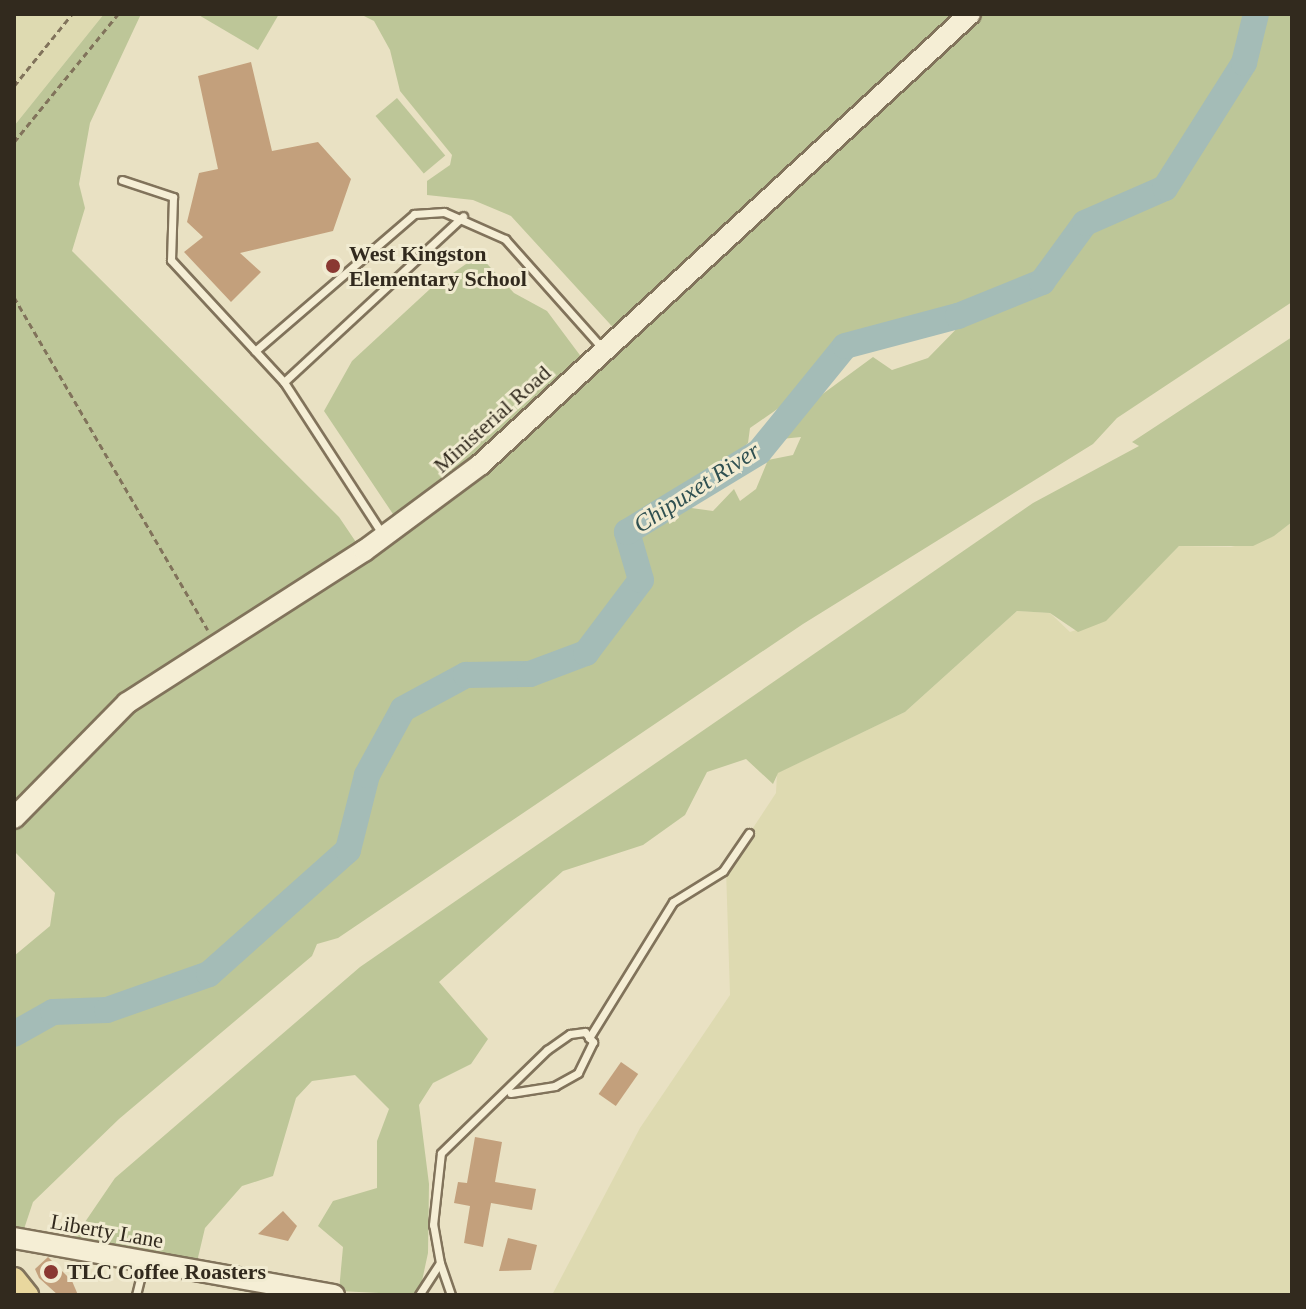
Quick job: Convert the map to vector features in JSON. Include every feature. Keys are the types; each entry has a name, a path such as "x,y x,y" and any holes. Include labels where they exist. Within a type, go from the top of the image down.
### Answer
{"main road":[{"name":"Ministerial Road","path":"14,818 96,729 215,644 384,536 480,465 970,14"},
{"name":"Liberty Lane","path":"14,1238 334,1295"},
{"path":"14,1279 27,1295"}],"lane":[{"path":"122,180 173,197 171,260 284,382 384,536"},
{"path":"255,351 414,214 463,216 505,239 605,351"},
{"path":"284,382 463,216"},
{"path":"511,1093 555,1086 578,1073 590,1057 589,1038 673,902 723,871 749,833"},
{"path":"451,1295 440,1263 433,1225 441,1153 511,1093 570,1034 589,1038"},
{"path":"136,1295 144,1261"},
{"path":"419,1295 440,1263"}],"path":[{"path":"14,86 72,14"},
{"path":"14,142 118,14"},
{"path":"14,297 215,644"}],"shaded area":[{"path":"14,14 104,14 14,126"},
{"path":"1292,522 1292,1295 552,1295 640,1128 730,995 726,869 776,793 777,773 905,712 1017,611 1050,613 1070,632 1106,620 1179,546 1231,547 1274,536"}],"green space":[{"path":"104,14 141,14 90,123 79,184 85,208 72,251 339,517 362,551 399,523 324,411 352,361 430,289 479,255 514,293 547,311 588,366 620,335 511,216 473,200 427,195 427,181 450,165 452,155 400,91 390,50 374,21 360,14 1292,14 1292,302 1117,418 1093,444 803,624 338,938 317,944 312,956 119,1119 33,1202 23,1232 14,1229 14,956 50,926 55,893 14,851 14,126","holes":["961,308 971,314 928,358 892,370 873,357 794,415 781,439 801,437 793,455 768,460 756,489 740,501 734,489 713,511 684,507 675,522 644,515 676,488 725,464 748,443 750,428 865,348"]},
{"path":"197,14 279,14 258,50"},
{"path":"397,98 445,155 424,173 376,116"},
{"path":"1292,337 1292,522 1274,536 1253,546 1179,546 1106,621 1078,632 1050,613 1017,611 905,712 778,773 773,784 746,759 707,772 685,815 643,845 563,871 439,982 488,1039 471,1064 433,1083 419,1105 429,1184 428,1253 419,1295 339,1291 343,1247 318,1226 333,1201 377,1188 377,1141 389,1109 355,1075 312,1081 296,1098 273,1176 242,1186 205,1228 196,1266 70,1244 115,1178 360,967 1033,503 1139,446 1132,442"}],"building":[{"name":"West Kingston Elementary School","path":"251,62 272,151 318,142 351,179 333,231 240,253 261,272 231,302 184,252 203,237 187,222 199,173 218,169 198,76"},
{"path":"621,1062 638,1074 616,1106 599,1094"},
{"path":"475,1137 502,1142 495,1182 536,1189 532,1210 491,1203 483,1247 464,1243 470,1206 454,1203 458,1182 467,1183"},
{"path":"283,1211 297,1226 288,1241 258,1234"},
{"path":"508,1238 537,1245 531,1270 499,1271"},
{"name":"TLC Coffee Roasters","path":"48,1257 72,1281 78,1295 58,1295 39,1278 35,1269"}],"waterway":[{"name":"Chipuxet River","path":"14,1034 53,1012 107,1010 209,974 348,850 367,775 403,709 466,675 530,674 586,653 641,580 627,532 759,452 845,346 958,316 1042,282 1085,223 1165,188 1244,63 1256,14"}],"place":[{"name":"West Kingston Elementary School","path":"333,266"},
{"name":"TLC Coffee Roasters","path":"51,1272"}]}
